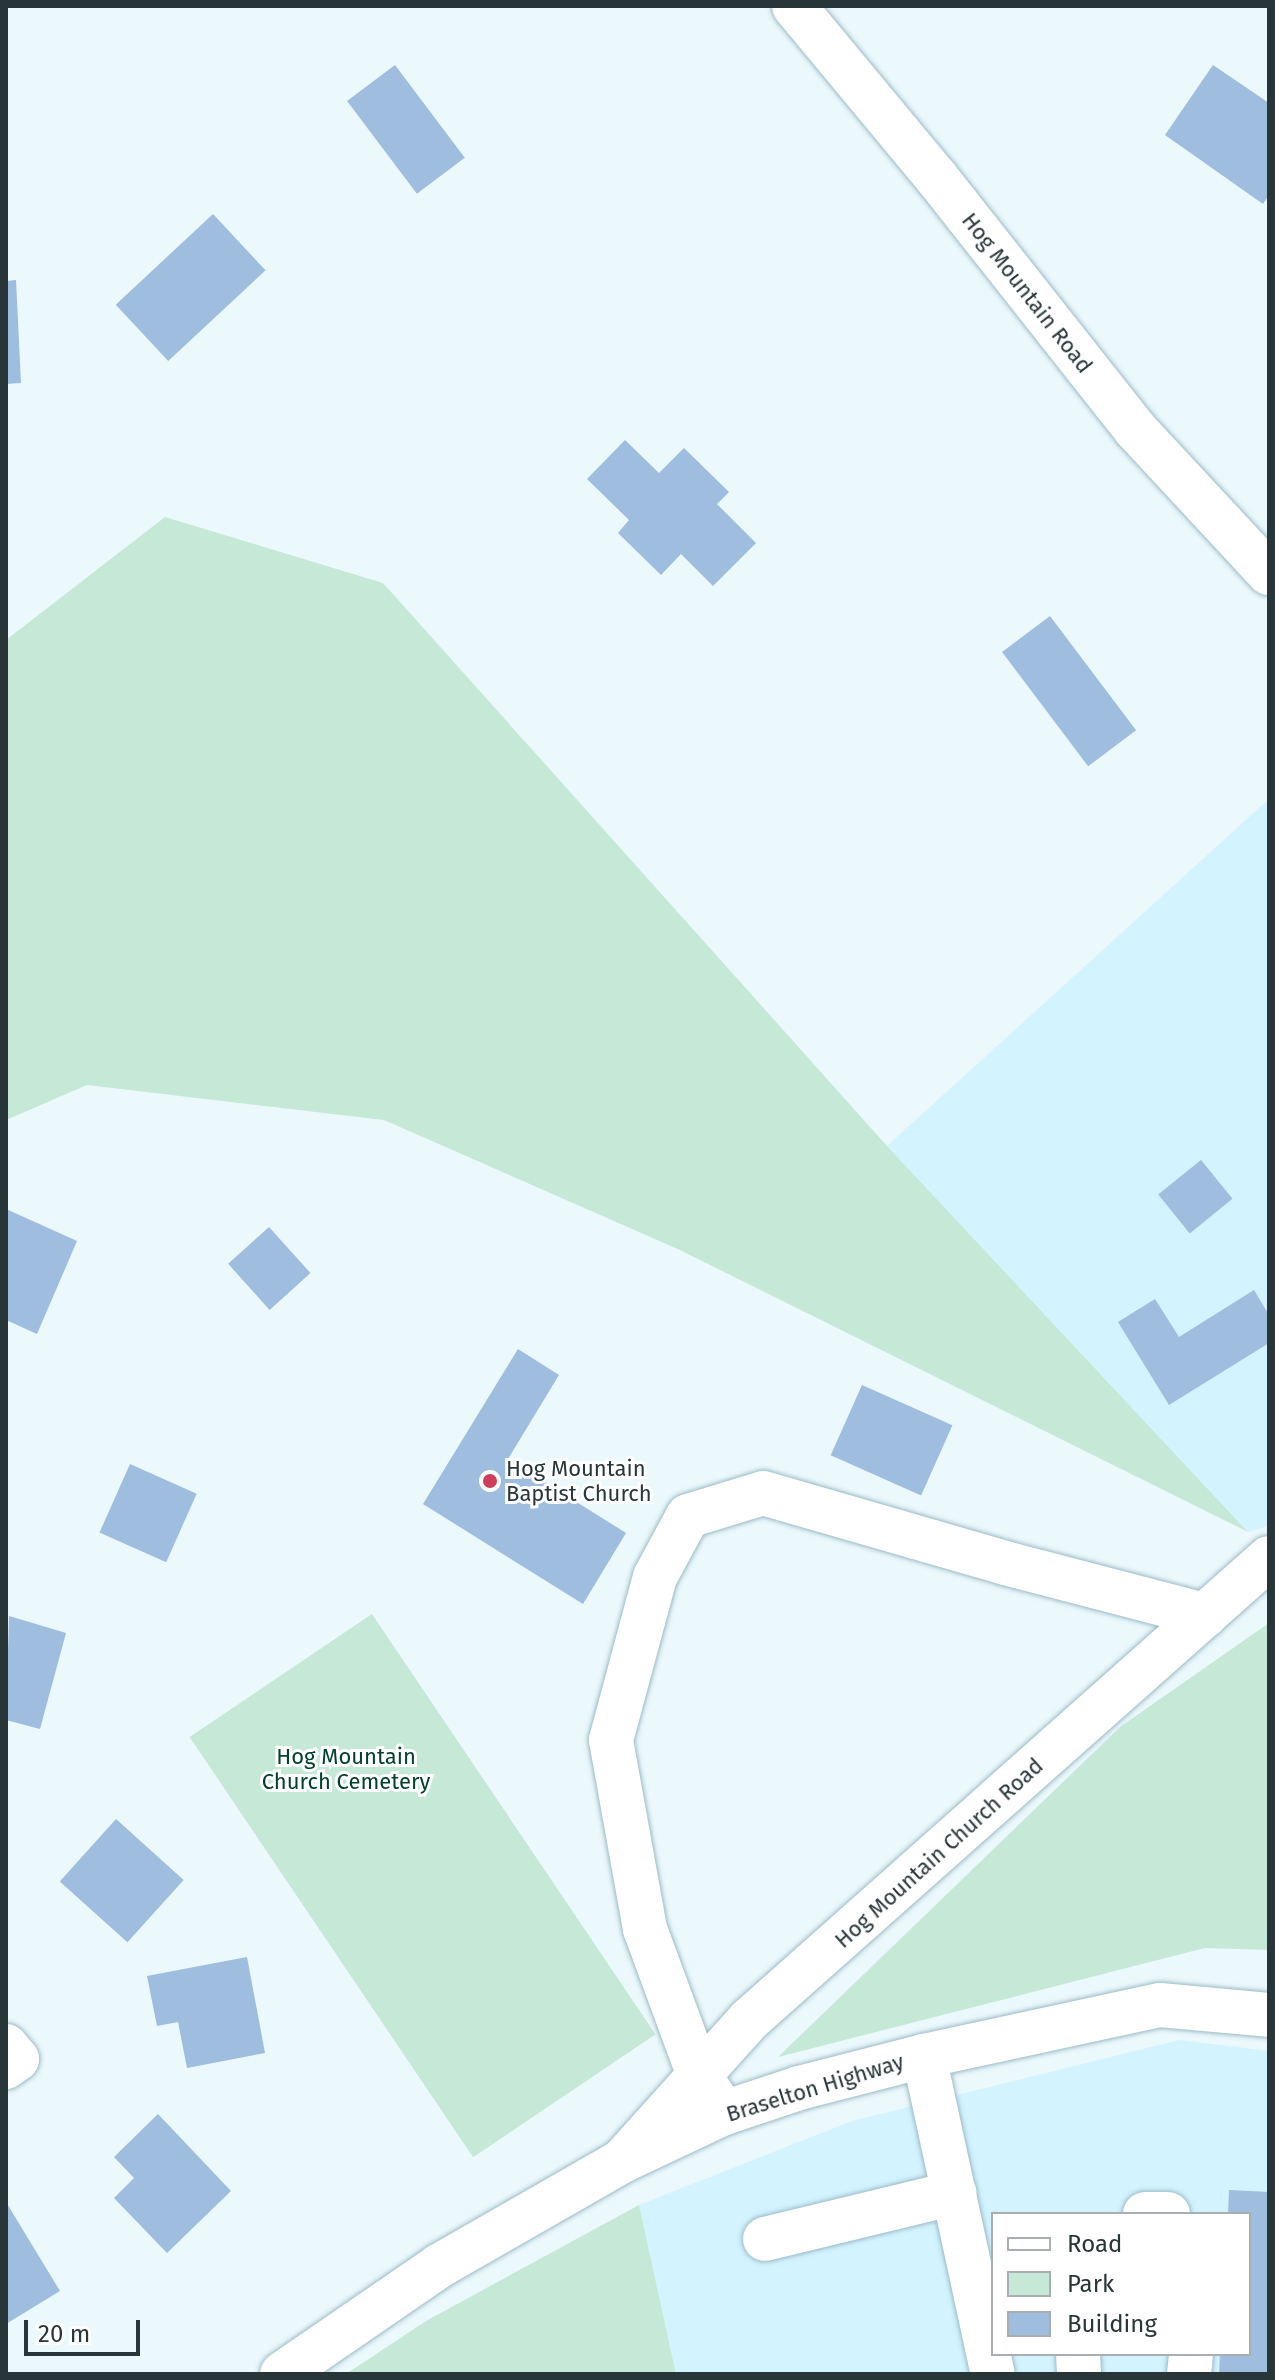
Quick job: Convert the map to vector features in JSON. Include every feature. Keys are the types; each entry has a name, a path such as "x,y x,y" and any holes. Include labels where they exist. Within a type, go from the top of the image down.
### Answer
{"street":[{"name":"Hog Mountain Road","path":"794,6 936,177 1135,429 1269,573"},
{"path":"724,2113 698,2073 645,1929 611,1740 655,1577 688,1516 763,1493 1005,1563 1205,1615"},
{"name":"Hog Mountain Church Road","path":"622,2161 698,2073 761,2010 1269,1558"},
{"name":"Braselton Highway","path":"282,2374 439,2266 622,2161 724,2113 799,2088 924,2056 1160,2005 1269,2015"},
{"path":"6,2046 17,2059 6,2067"},
{"path":"924,2056 970,2215 993,2374"},
{"path":"765,2239 970,2215"}],"shaded area":[{"path":"1269,799 1269,1526 1248,1532 887,1146"},
{"path":"1179,2040 1269,2051 1269,2374 676,2374 639,2205 852,2121"}],"green space":[{"path":"165,517 383,583 887,1146 1248,1532 680,1250 384,1120 87,1085 6,1120 6,640"},
{"name":"Hog Mountain Church Cemetery","path":"372,1614 656,2034 473,2157 190,1737"},
{"path":"1269,1623 1269,1950 1205,1948 778,2057 1120,1727"},
{"path":"639,2205 676,2374 346,2374 426,2321"}],"building":[{"path":"395,65 465,158 417,194 347,101"},
{"path":"1213,65 1269,103 1269,195 1263,204 1165,135"},
{"path":"213,214 266,270 168,361 116,305"},
{"path":"16,280 21,383 6,384 6,281"},
{"path":"625,440 659,473 684,448 729,492 717,504 756,543 713,586 681,554 661,575 618,533 629,520 587,479"},
{"path":"1050,616 1136,730 1088,766 1002,652"},
{"path":"1201,1160 1232,1199 1190,1233 1158,1195"},
{"path":"6,1209 77,1241 37,1334 6,1320"},
{"path":"269,1227 310,1273 270,1310 228,1264"},
{"path":"1254,1290 1269,1315 1269,1343 1169,1405 1118,1322 1155,1299 1179,1337"},
{"name":"Hog Mountain Baptist Church","path":"518,1349 559,1375 508,1459 626,1533 583,1604 423,1504"},
{"path":"862,1385 952,1425 921,1496 831,1455"},
{"path":"130,1464 197,1494 166,1562 99,1533"},
{"path":"9,1616 66,1633 40,1729 6,1720"},
{"path":"116,1819 184,1880 127,1942 60,1881"},
{"path":"247,1957 265,2053 187,2068 178,2022 157,2026 147,1976"},
{"path":"158,2114 231,2191 167,2253 114,2198 134,2178 114,2157"},
{"path":"1229,2190 1269,2192 1269,2374 1219,2374 1220,2356 1251,2356 1251,2212 1228,2212"},
{"path":"6,2202 60,2291 6,2324"}],"place":[{"name":"Hog Mountain Baptist Church","path":"490,1481"}]}
